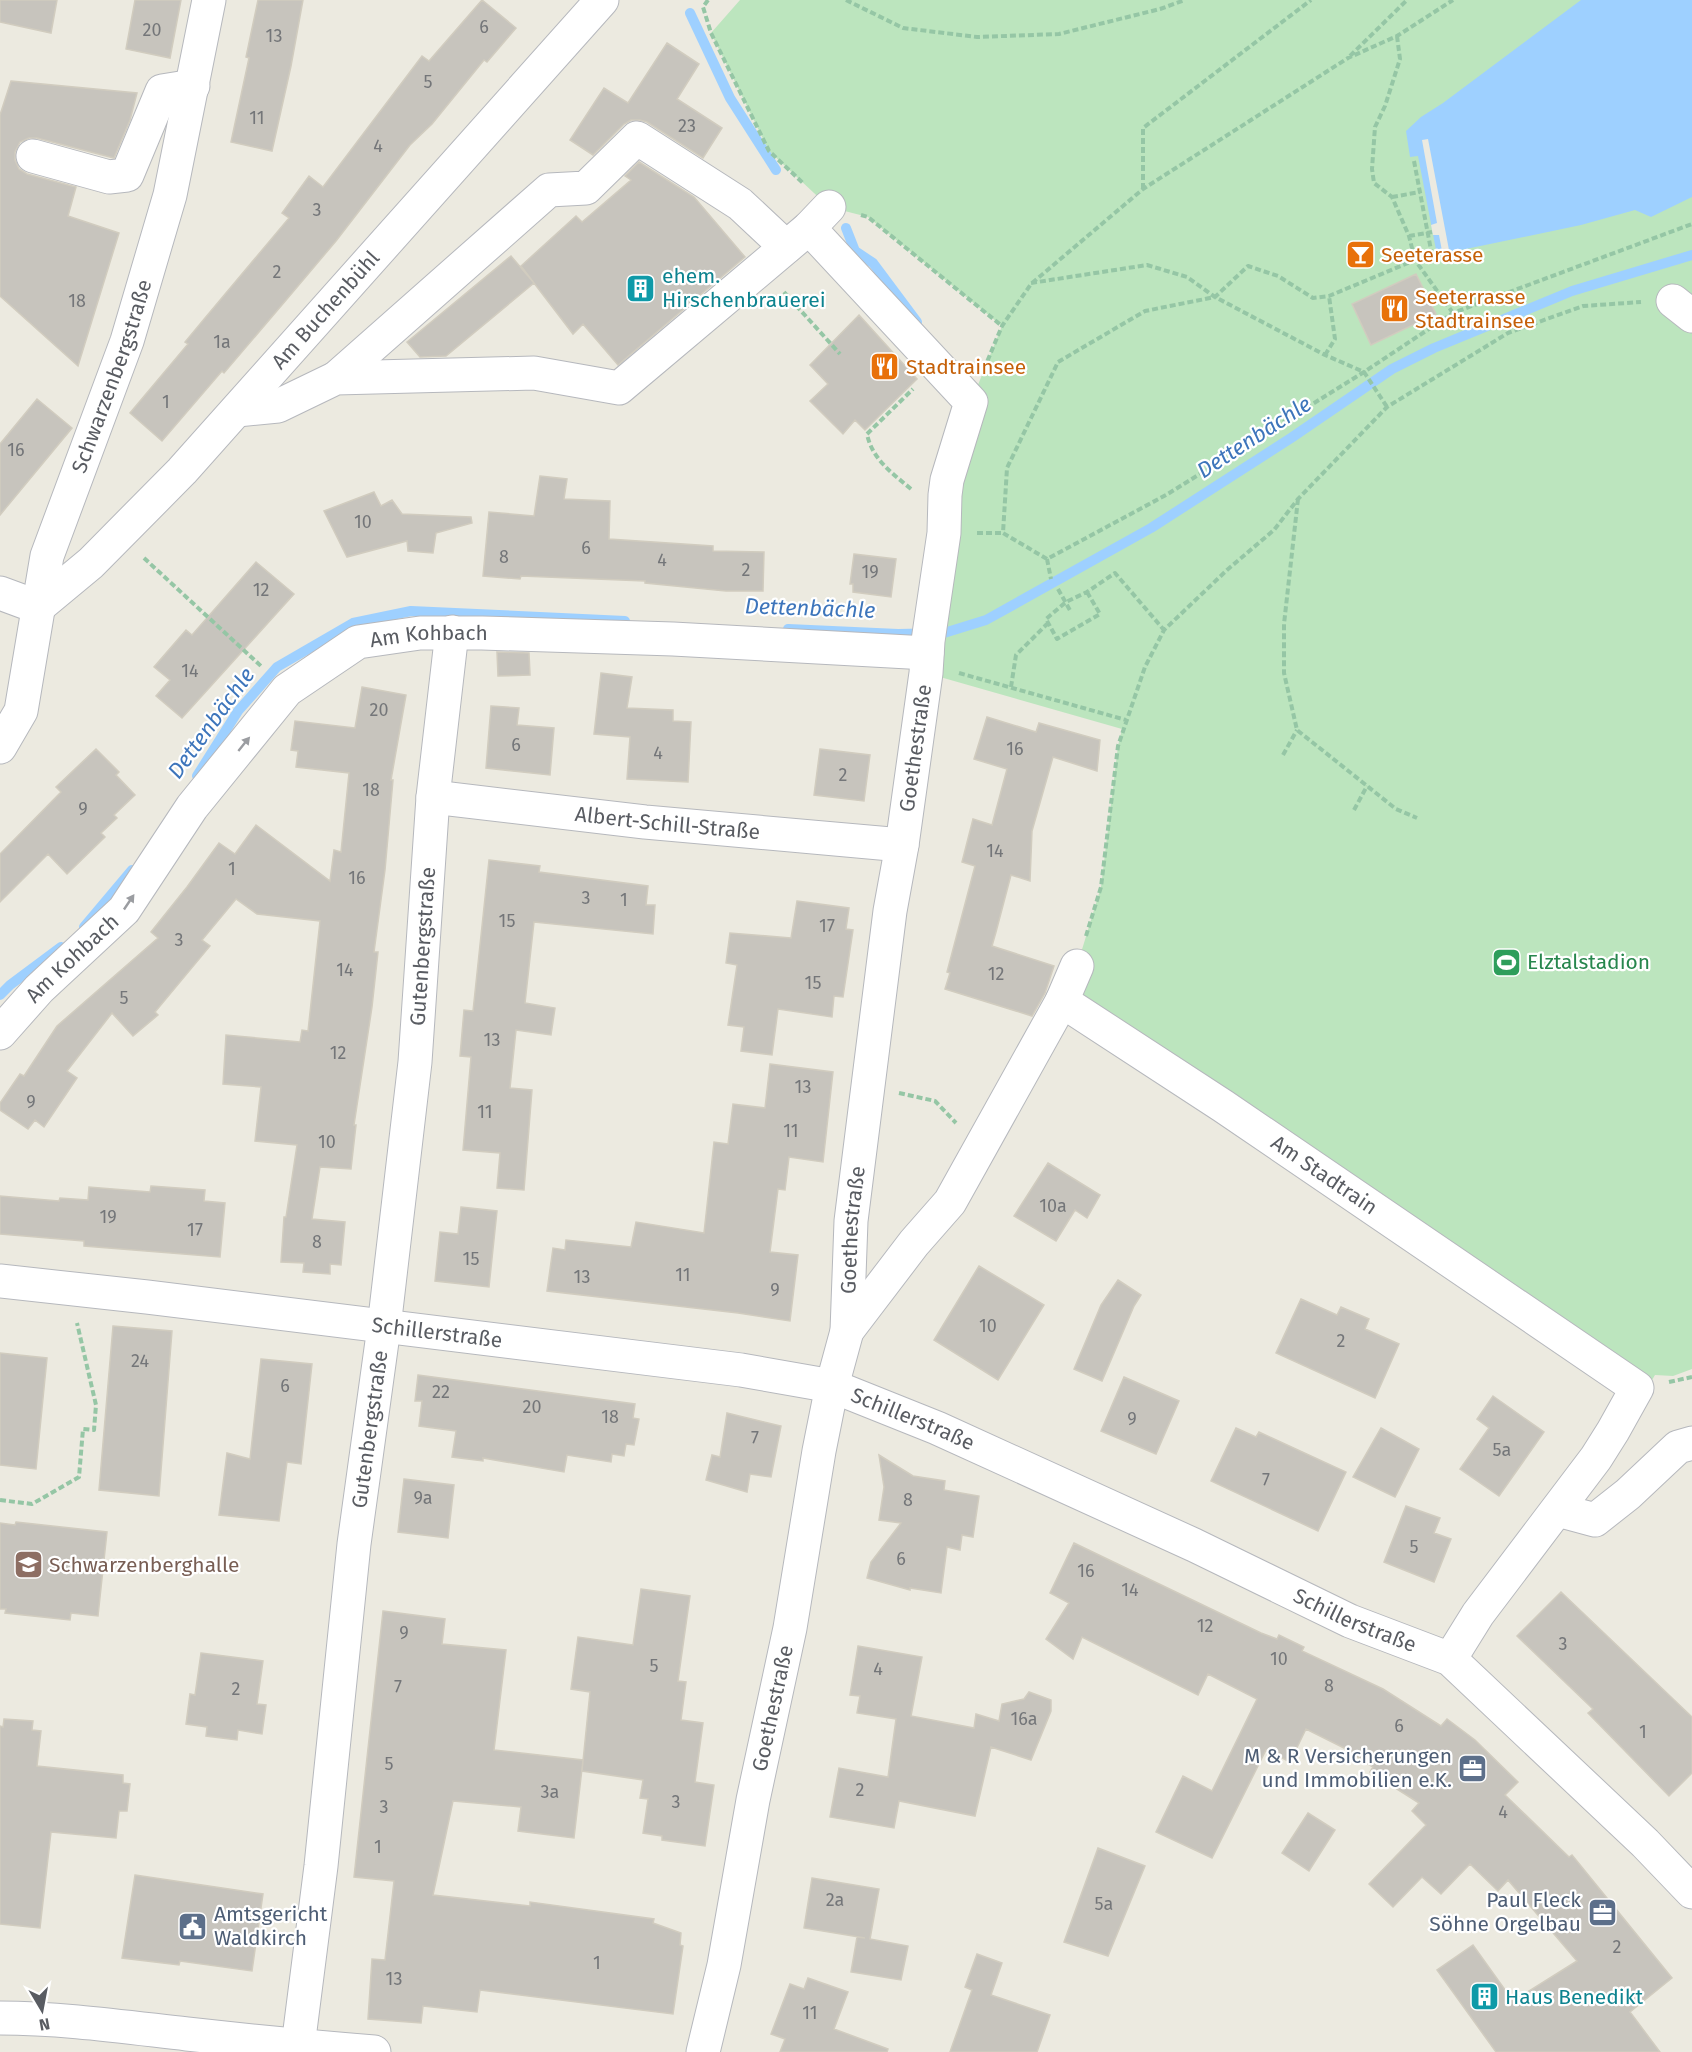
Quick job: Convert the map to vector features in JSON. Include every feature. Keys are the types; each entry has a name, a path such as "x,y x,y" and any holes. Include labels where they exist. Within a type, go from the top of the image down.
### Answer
{"street":[{"name":"Schwarzenbergstraße","path":"0,747 21,711 47,556 127,341 167,207 209,0"},
{"name":"Am Buchenbühl","path":"38,607 91,563 182,471 602,0"},
{"path":"33,156 109,177 127,175 162,91 193,86"},
{"path":"237,410 278,406 336,378 549,190 586,188 637,138 740,204 797,237 971,402"},
{"path":"336,378 534,373 619,387 797,237"},
{"name":"Goethestraße","path":"704,2052 724,1965 753,1800 790,1628 819,1451 846,1331 851,1221 890,911 902,845 926,673 944,533 947,480 971,402"},
{"path":"0,593 38,607"},
{"name":"Am Kohbach","path":"0,1033 39,989 124,910 192,807 286,690 358,642 420,633 452,632 617,636 786,644 929,639"},
{"name":"Gutenbergstraße","path":"298,2046 321,1866 354,1544 384,1327 415,1062 433,797 452,632"},
{"name":"Albert-Schill-Straße","path":"433,797 645,822 902,845"},
{"path":"846,1331 914,1243 950,1202 1062,1001 1077,966"},
{"name":"Am Stadtrain","path":"1062,1001 1223,1106 1637,1388 1613,1431 1558,1510 1478,1614 1450,1659"},
{"name":"Schillerstraße","path":"0,1281 741,1370 832,1386 948,1432 1194,1545 1350,1622 1450,1659 1628,1826 1692,1892"},
{"path":"1558,1510 1595,1520 1628,1494 1678,1447 1692,1443"},
{"path":"0,2018 119,2026 298,2046 375,2052"}],"path":[{"path":"708,0 703,7 711,33 770,151 797,237"},
{"path":"846,1 903,28 976,37 1059,33 1160,9 1185,0"},
{"path":"1143,189 1143,128 1311,0"},
{"path":"1348,58 1407,0"},
{"path":"971,402 1002,326 1031,284 1143,189 1348,58 1397,36 1453,0"},
{"path":"1397,36 1400,59 1385,106 1375,127 1372,169 1374,183 1392,197 1409,236 1415,260 1453,313"},
{"path":"1414,161 1430,232 1431,250"},
{"path":"1392,197 1420,192"},
{"path":"840,354 772,278 797,237 868,217 1002,326"},
{"path":"1047,560 1167,495 1364,372 1453,313 1692,224"},
{"path":"1409,236 1430,232"},
{"path":"1051,579 1047,560 1003,534 1007,468 1058,362 1145,311 1215,297 1248,266 1278,276 1313,298 1329,296 1415,260"},
{"path":"1031,284 1147,265 1187,277 1215,297 1325,355 1364,372 1387,407"},
{"path":"1325,355 1335,339 1329,296"},
{"path":"1077,966 1101,887 1118,746 1145,667 1164,630 1227,570 1274,530 1299,499 1387,407 1508,333 1583,306 1682,308"},
{"path":"918,494 886,468 870,446 867,434 890,407 919,382"},
{"path":"1299,499 1284,624 1284,673 1297,730 1396,809 1417,819"},
{"path":"120,535 264,669"},
{"path":"1087,592 1101,614 1057,639 1046,620 1065,602 1087,592 1115,573 1164,630"},
{"path":"1058,589 1071,612"},
{"path":"1011,687 1016,656 1048,622"},
{"path":"957,672 1126,720"},
{"path":"1283,755 1297,730"},
{"path":"1354,810 1367,786"},
{"path":"869,1086 935,1101 981,1148"},
{"path":"0,1500 32,1504 79,1477 83,1429 94,1430 96,1405 68,1288"}],"green space":[{"path":"740,0 1692,0 1692,1369 1673,1376 1655,1375 1652,1380 1062,1001 1077,966 1101,887 1122,729 926,673 971,402 1002,326 868,217 829,207 769,151 711,33"}],"water":[{"path":"1581,0 1692,0 1692,197 1651,217 1635,210 1581,225 1437,255 1418,156 1410,157 1406,131 1421,117"}],"pier":[{"path":"1428,139 1449,250 1442,251 1439,235 1433,235 1431,225 1437,223 1422,140"}],"building":[{"path":"0,0 57,0 51,33 0,22"},
{"path":"135,0 181,0 170,58 126,49"},
{"path":"258,0 303,0 272,151 231,142 249,58 246,57"},
{"path":"482,0 516,28 487,62 484,60 432,124 410,145 336,241 224,373 222,371 162,441 130,413 188,344 185,342 289,218 282,213 309,176 323,187 422,56 429,61"},
{"path":"667,43 699,64 677,99 722,128 703,158 647,122 640,120 631,120 624,124 593,155 570,140 604,88 628,103"},
{"path":"11,81 137,93 130,120 114,158 37,138 29,138 20,142 15,152 15,160 19,169 27,174 76,187 68,216 119,233 78,366 0,296 0,115"},
{"path":"639,162 694,197 745,257 618,365 583,324 573,334 521,266 576,216 582,222 631,180 625,176"},
{"path":"511,256 534,283 446,356 420,357 407,342"},
{"name":"Seeterrasse Stadtrainsee","path":"1416,274 1436,314 1371,345 1352,304"},
{"path":"859,315 917,379 865,430 855,420 843,434 810,401 828,384 810,365"},
{"path":"37,399 72,428 0,515 0,444"},
{"path":"540,476 567,479 564,499 610,501 609,539 713,546 713,551 764,552 763,591 726,591 645,583 645,581 521,576 520,579 483,576 489,512 534,516"},
{"path":"374,492 381,506 392,500 402,514 471,517 472,523 436,533 433,553 408,551 407,541 347,557 324,511"},
{"path":"854,554 896,559 891,597 853,592 853,584 850,584"},
{"path":"256,562 294,594 182,718 156,696 170,680 154,667 186,630 192,635"},
{"path":"497,652 529,653 530,675 498,676"},
{"path":"601,673 632,677 627,708 673,710 673,721 691,722 688,782 627,779 630,737 594,734"},
{"path":"362,687 406,695 391,780 393,780 385,870 374,952 378,952 354,1125 356,1125 351,1169 320,1167 312,1219 345,1222 341,1265 330,1264 330,1274 303,1272 304,1263 281,1262 284,1217 286,1217 297,1145 255,1141 261,1087 223,1084 226,1035 300,1042 302,1030 308,1031 320,921 257,914 236,899 202,940 210,946 155,1012 158,1015 133,1036 112,1013 67,1071 77,1078 44,1127 35,1120 28,1129 0,1110 0,1103 20,1074 24,1076 57,1026 158,938 151,932 219,843 235,854 256,825 330,881 334,850 341,852 349,773 296,767 298,751 291,750 295,721 355,728"},
{"path":"491,706 519,708 517,725 554,728 550,775 486,768"},
{"path":"987,717 1036,732 1039,723 1100,740 1097,771 1053,757 1032,831 1030,881 1011,875 992,946 1054,966 1045,993 1032,1016 945,989 950,973 947,972 975,866 962,862 973,819 992,825 1007,769 974,759"},
{"path":"96,749 119,772 116,775 135,795 114,815 117,818 101,833 105,837 67,874 48,854 0,902 0,854 61,792 56,787"},
{"path":"820,749 870,755 864,801 814,795"},
{"path":"489,860 540,866 539,872 648,886 646,905 655,905 653,934 534,922 525,1003 555,1008 551,1035 516,1030 510,1088 532,1090 524,1190 497,1188 500,1153 463,1150 471,1057 460,1056 464,1010 473,1011"},
{"path":"797,901 849,908 846,929 853,930 843,997 834,996 832,1017 778,1009 772,1055 741,1051 744,1027 728,1025 737,965 726,963 730,933 791,938"},
{"path":"770,1064 833,1072 823,1162 789,1157 785,1190 778,1189 770,1252 798,1255 790,1321 547,1291 553,1248 565,1250 566,1240 631,1247 636,1222 704,1233 714,1142 728,1144 733,1104 765,1108"},
{"path":"1048,1163 1100,1195 1087,1218 1075,1210 1056,1241 1014,1216"},
{"path":"151,1186 205,1190 204,1201 225,1203 220,1257 84,1246 84,1241 0,1234 0,1196 59,1201 60,1198 88,1200 89,1187 150,1192"},
{"path":"461,1207 497,1211 489,1287 435,1281 440,1232 458,1234"},
{"path":"979,1266 1044,1305 998,1380 934,1340"},
{"path":"1118,1280 1141,1295 1134,1306 1102,1381 1074,1369 1101,1305"},
{"path":"1301,1299 1337,1315 1341,1307 1369,1319 1365,1329 1399,1344 1375,1398 1276,1353"},
{"path":"113,1326 172,1331 159,1496 99,1490"},
{"path":"0,1353 47,1358 36,1469 0,1465"},
{"path":"261,1359 312,1364 301,1464 287,1462 279,1521 219,1515 227,1453 250,1459"},
{"path":"418,1375 635,1404 633,1418 639,1419 634,1445 626,1444 624,1456 612,1454 611,1462 567,1455 564,1472 483,1458 483,1461 452,1457 456,1431 419,1426 422,1401 415,1401"},
{"path":"1124,1377 1179,1401 1156,1454 1101,1431"},
{"path":"1493,1396 1544,1432 1499,1496 1460,1469 1489,1428 1477,1419"},
{"path":"727,1413 781,1426 771,1477 750,1474 747,1492 706,1480 712,1455 720,1457"},
{"path":"1236,1428 1256,1437 1259,1432 1346,1472 1318,1531 1211,1481"},
{"path":"1381,1428 1419,1449 1395,1497 1353,1477"},
{"path":"879,1455 913,1476 945,1481 944,1490 979,1496 973,1537 962,1535 960,1550 947,1547 941,1593 910,1588 910,1590 867,1578 871,1562 901,1523 879,1520 884,1487"},
{"path":"404,1479 454,1485 448,1538 398,1532"},
{"path":"1406,1506 1440,1518 1434,1533 1451,1539 1434,1582 1384,1562"},
{"path":"16,1522 107,1532 98,1616 71,1613 70,1620 5,1613 6,1609 0,1609 0,1523 15,1525"},
{"path":"1074,1543 1261,1633 1277,1639 1279,1635 1304,1647 1302,1651 1383,1689 1441,1726 1447,1719 1475,1740 1518,1782 1505,1795 1569,1857 1572,1855 1672,1978 1630,2012 1660,2052 1496,2052 1437,1970 1473,1945 1513,2001 1577,1961 1508,1880 1498,1891 1470,1864 1441,1894 1422,1877 1393,1907 1369,1884 1426,1825 1412,1811 1419,1803 1370,1772 1373,1767 1344,1748 1306,1729 1290,1762 1266,1750 1212,1858 1156,1832 1183,1776 1212,1791 1257,1699 1208,1674 1198,1695 1082,1637 1073,1659 1046,1639 1069,1603 1050,1593"},
{"path":"641,1589 690,1596 678,1681 686,1682 681,1720 703,1723 695,1782 714,1785 705,1846 662,1840 662,1836 643,1833 648,1799 640,1798 643,1780 582,1771 590,1692 571,1689 578,1637 633,1645"},
{"path":"1561,1592 1692,1717 1692,1773 1669,1796 1588,1713 1593,1709 1517,1636"},
{"path":"383,1611 445,1619 442,1644 506,1650 494,1750 583,1760 574,1838 518,1831 521,1807 453,1801 433,1895 530,1906 530,1902 654,1919 653,1923 681,1933 680,1945 683,1946 673,2014 480,1990 477,2012 423,2006 421,2023 368,2019 372,1959 385,1960 394,1881 354,1877"},
{"path":"858,1646 922,1657 911,1716 974,1728 976,1714 999,1721 1002,1704 1024,1699 1029,1692 1051,1700 1051,1711 1031,1760 991,1747 975,1816 899,1801 894,1828 830,1817 839,1768 888,1777 896,1719 857,1713 860,1696 850,1695"},
{"path":"201,1653 263,1661 257,1704 266,1705 262,1734 238,1730 237,1740 206,1736 207,1727 186,1724 190,1694 195,1695"},
{"path":"4,1719 33,1721 32,1730 41,1731 37,1766 123,1775 123,1783 130,1784 127,1811 119,1811 116,1838 51,1832 40,1928 0,1924 0,1726 3,1727"},
{"path":"1308,1813 1335,1830 1309,1871 1282,1853"},
{"path":"1098,1848 1145,1866 1108,1956 1064,1942"},
{"name":"Amtsgericht Waldkirch","path":"135,1875 263,1894 252,1971 180,1961 179,1965 122,1958"},
{"path":"812,1878 879,1889 870,1939 908,1946 901,1980 851,1972 857,1937 865,1938 804,1928"},
{"path":"977,1954 1002,1963 991,1995 1050,2015 1037,2052 950,2052 972,1990 965,1987"},
{"path":"808,1978 848,1992 834,2029 888,2049 887,2052 780,2052 785,2039 771,2034 790,1984 804,1989"}],"waterway":[{"path":"690,13 730,98 776,170"},
{"path":"846,228 855,251 873,263 917,322"},
{"name":"Dettenbächle","path":"788,629 898,634 944,633 986,620 1151,528 1291,438 1392,369 1434,348 1572,291 1692,255"},
{"name":"Dettenbächle","path":"197,776 238,711 277,667 353,623 411,611 625,621"},
{"name":"Dettenbächle","path":"84,927 132,870"},
{"name":"Dettenbächle","path":"0,995 61,947"}],"place":[{"name":"Seeterasse","path":"1360,255"},
{"name":"ehem. Hirschenbrauerei","path":"641,288"},
{"name":"Seeterrasse Stadtrainsee","path":"1394,309"},
{"name":"Stadtrainsee","path":"885,367"},
{"name":"Elztalstadion","path":"1506,962"},
{"name":"Schwarzenberghalle","path":"28,1565"},
{"name":"M & R Versicherungen und Immobilien e.K.","path":"1473,1768"},
{"name":"Paul Fleck Söhne Orgelbau","path":"1602,1912"},
{"name":"Amtsgericht Waldkirch","path":"193,1926"},
{"name":"Haus Benedikt","path":"1484,1997"}]}
